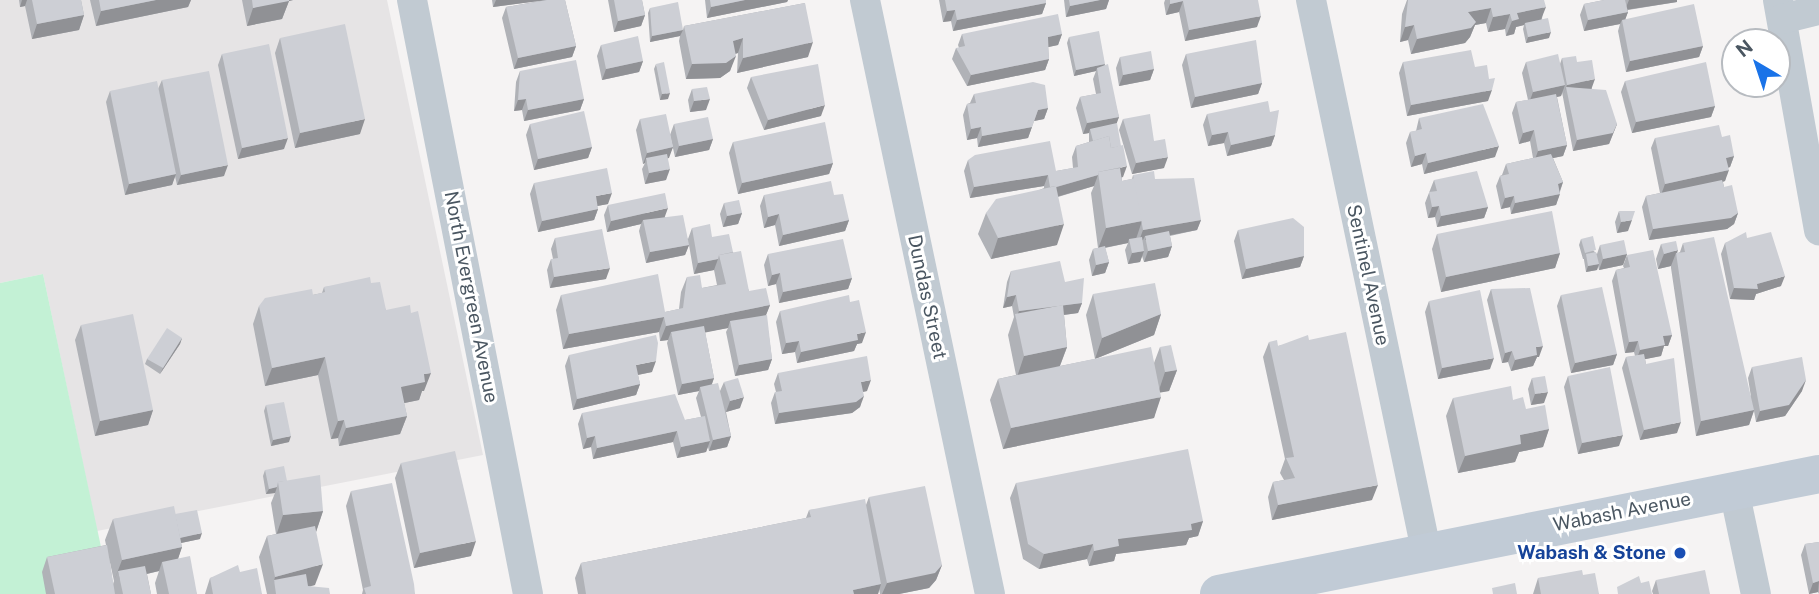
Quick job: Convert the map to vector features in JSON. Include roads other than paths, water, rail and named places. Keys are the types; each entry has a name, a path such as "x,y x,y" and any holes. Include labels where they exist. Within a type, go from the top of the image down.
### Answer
{"street":[{"name":"North Evergreen Avenue","path":"412,0 528,594"},
{"name":"Dundas Street","path":"865,0 990,594"},
{"name":"Sentinel Avenue","path":"1311,0 1426,550"},
{"path":"1819,10 1780,9 1819,230"},
{"name":"Wabash Avenue","path":"1219,594 1426,550 1819,474"},
{"path":"1734,490 1756,594"}],"place":[{"name":"Wabash & Stone","path":"1680,553"}]}
